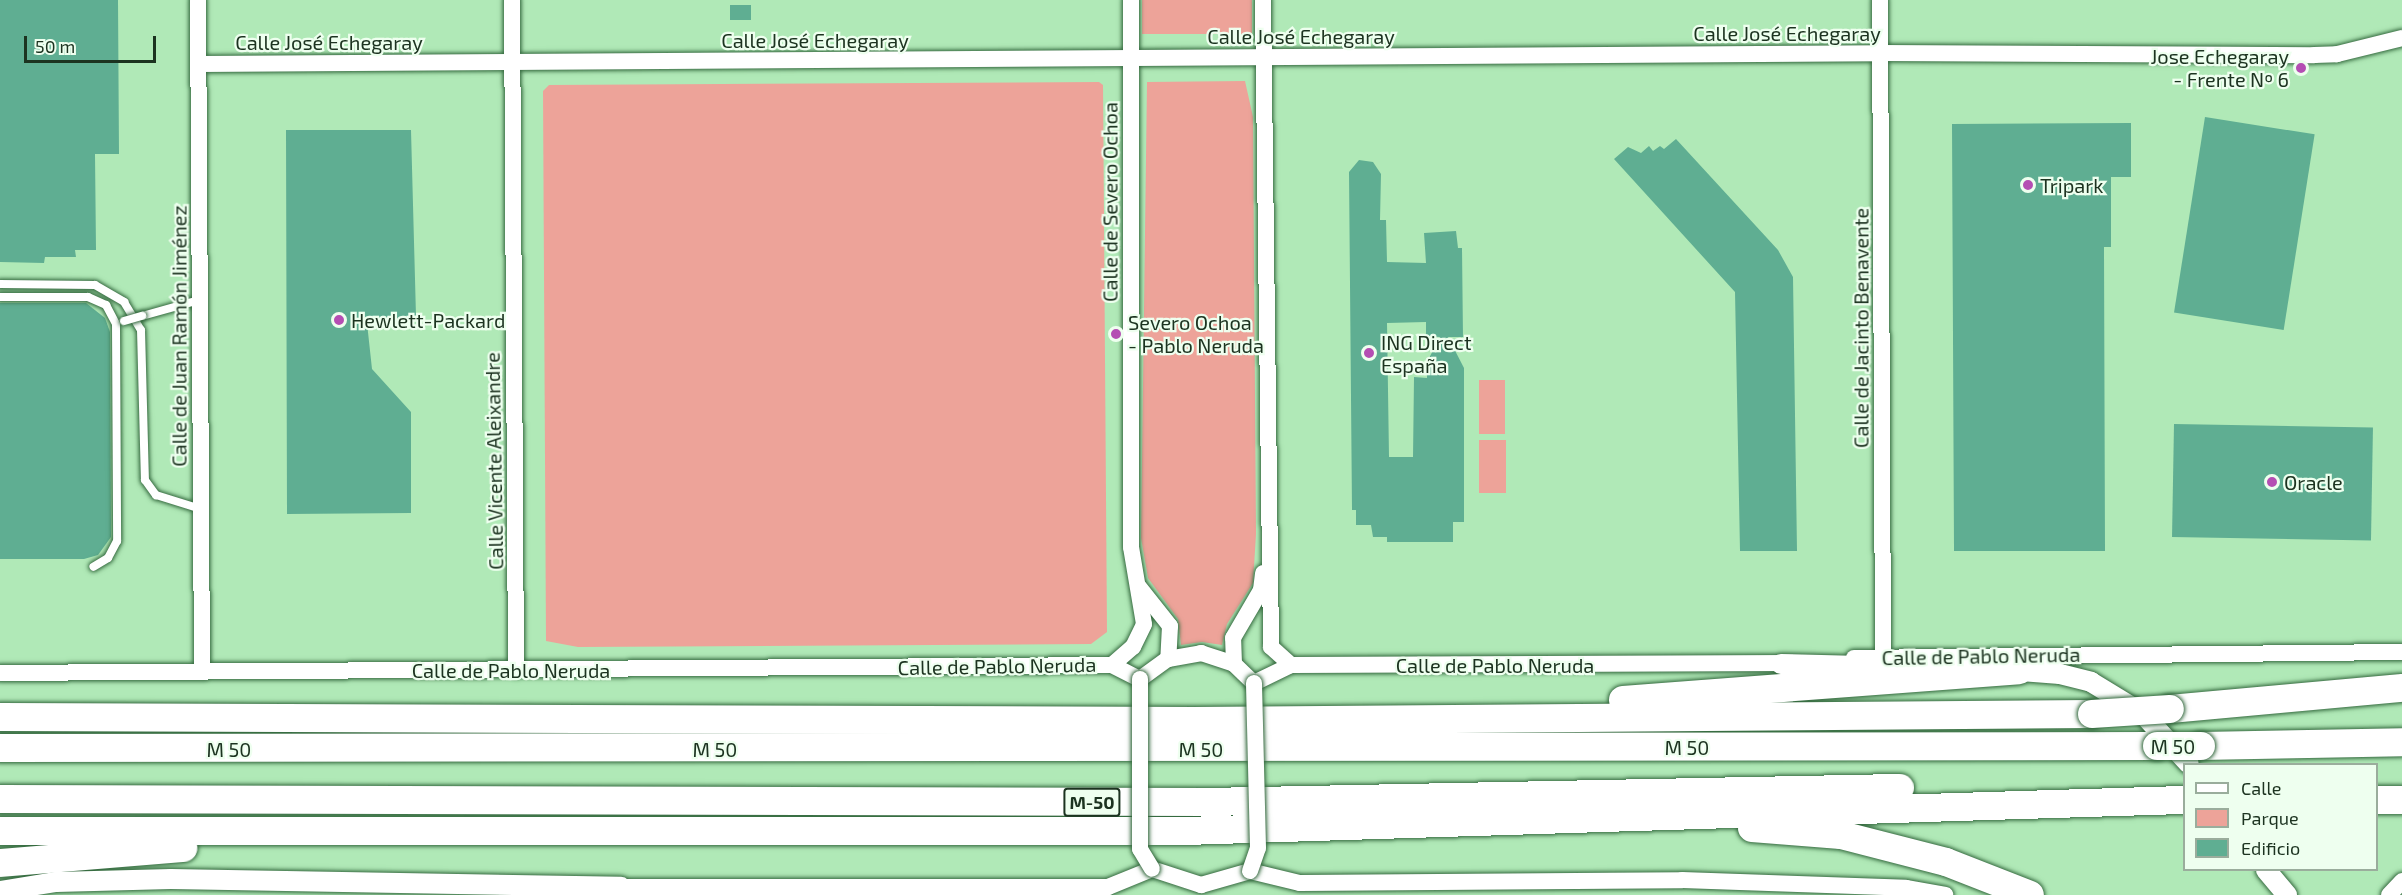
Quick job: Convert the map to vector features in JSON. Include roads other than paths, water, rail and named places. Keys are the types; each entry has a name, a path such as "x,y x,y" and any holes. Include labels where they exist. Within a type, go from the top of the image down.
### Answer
{"highway":[{"path":"1360,719 2019,670"},
{"path":"0,717 1360,719 2092,714 2402,688"},
{"name":"M 50","path":"0,748 2157,746 2195,755 2402,742"},
{"name":"M-50","path":"0,799 1207,802 1740,788 2183,787"},
{"path":"2378,787 2402,787"},
{"path":"1273,829 1691,812 2183,800"},
{"path":"2378,800 2402,800"},
{"path":"0,831 549,832 1273,829 1440,834 1769,827 1841,835 1946,862 2030,895"},
{"path":"0,863 214,846 314,848 549,832"}],"street":[{"name":"Calle de Juan Ramón Jiménez","path":"198,0 202,671"},
{"name":"Calle Vicente Aleixandre","path":"512,0 516,670"},
{"name":"Calle de Severo Ochoa","path":"1112,665 1133,647 1144,624 1131,547 1131,0"},
{"path":"1263,0 1267,542 1271,647 1291,665"},
{"name":"Calle de Jacinto Benavente","path":"1880,0 1883,656"},
{"name":"Calle José Echegaray","path":"199,64 1881,53 2337,54 2402,38"},
{"path":"1234,664 1233,638 1261,590 1267,542"},
{"name":"Calle de Severo Ochoa","path":"1137,584 1170,626 1168,659"},
{"path":"1152,869 1140,849 1140,679 1168,659 1201,652 1234,664 1254,683 1258,848 1250,871"},
{"name":"Calle de Pablo Neruda","path":"1254,683 1291,665 1781,664 1883,656 2402,652"},
{"path":"1781,664 2019,670 2060,674 2091,682 2117,696 2195,755"},
{"name":"Calle de Pablo Neruda","path":"0,673 1112,665 1140,679"},
{"path":"0,891 56,882 171,879 621,887 1108,887 1152,869 1201,885 1250,871 1300,883 1692,882 1906,888 1945,895"},
{"path":"2267,871 2287,895"},
{"path":"2389,895 2402,881"},
{"path":"1692,882 1744,895"},
{"path":"506,895 621,887"}],"lane":[{"path":"0,284 95,285 124,302 141,330 145,480 156,495 201,508"},
{"path":"0,297 88,297 106,305 120,322 117,541 108,558 93,567"},
{"path":"120,322 199,300"}],"place":[{"name":"Jose Echegaray - Frente Nº 6","path":"2301,68"},
{"name":"Tripark","path":"2028,185"},
{"name":"Hewlett-Packard","path":"339,320"},
{"name":"Severo Ochoa - Pablo Neruda","path":"1116,334"},
{"name":"ING Direct España","path":"1369,353"},
{"name":"Oracle","path":"2272,482"}]}
